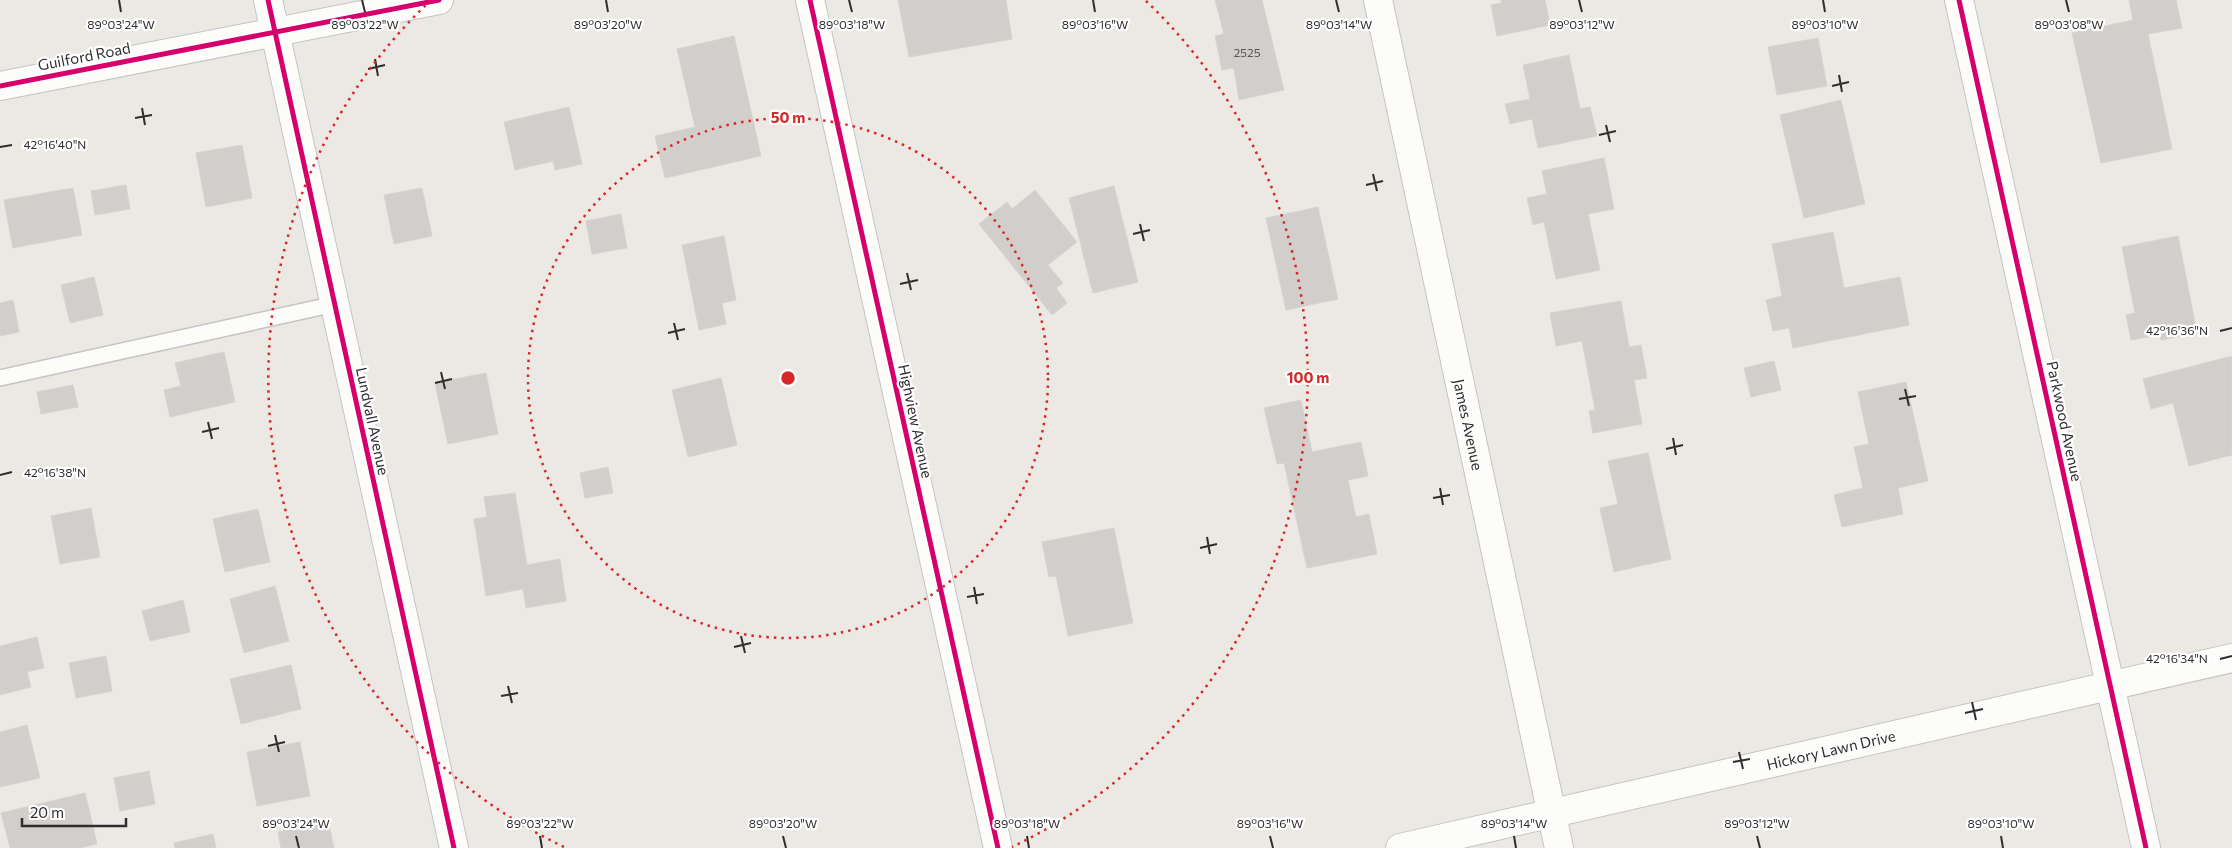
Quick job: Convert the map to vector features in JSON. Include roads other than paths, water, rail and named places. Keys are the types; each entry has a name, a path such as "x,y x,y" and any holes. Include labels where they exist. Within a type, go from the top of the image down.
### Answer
{"street":[{"name":"Lundvall Avenue","path":"268,0 454,848"},
{"name":"Guilford Road","path":"0,86 439,0"},
{"name":"Highview Avenue","path":"810,0 998,848"},
{"name":"James Avenue","path":"1378,0 1559,848"},
{"name":"Parkwood Avenue","path":"1959,0 2146,848"},
{"name":"Hickory Lawn Drive","path":"1400,848 2232,658"}],"lane":[{"path":"0,378 335,304"}]}
